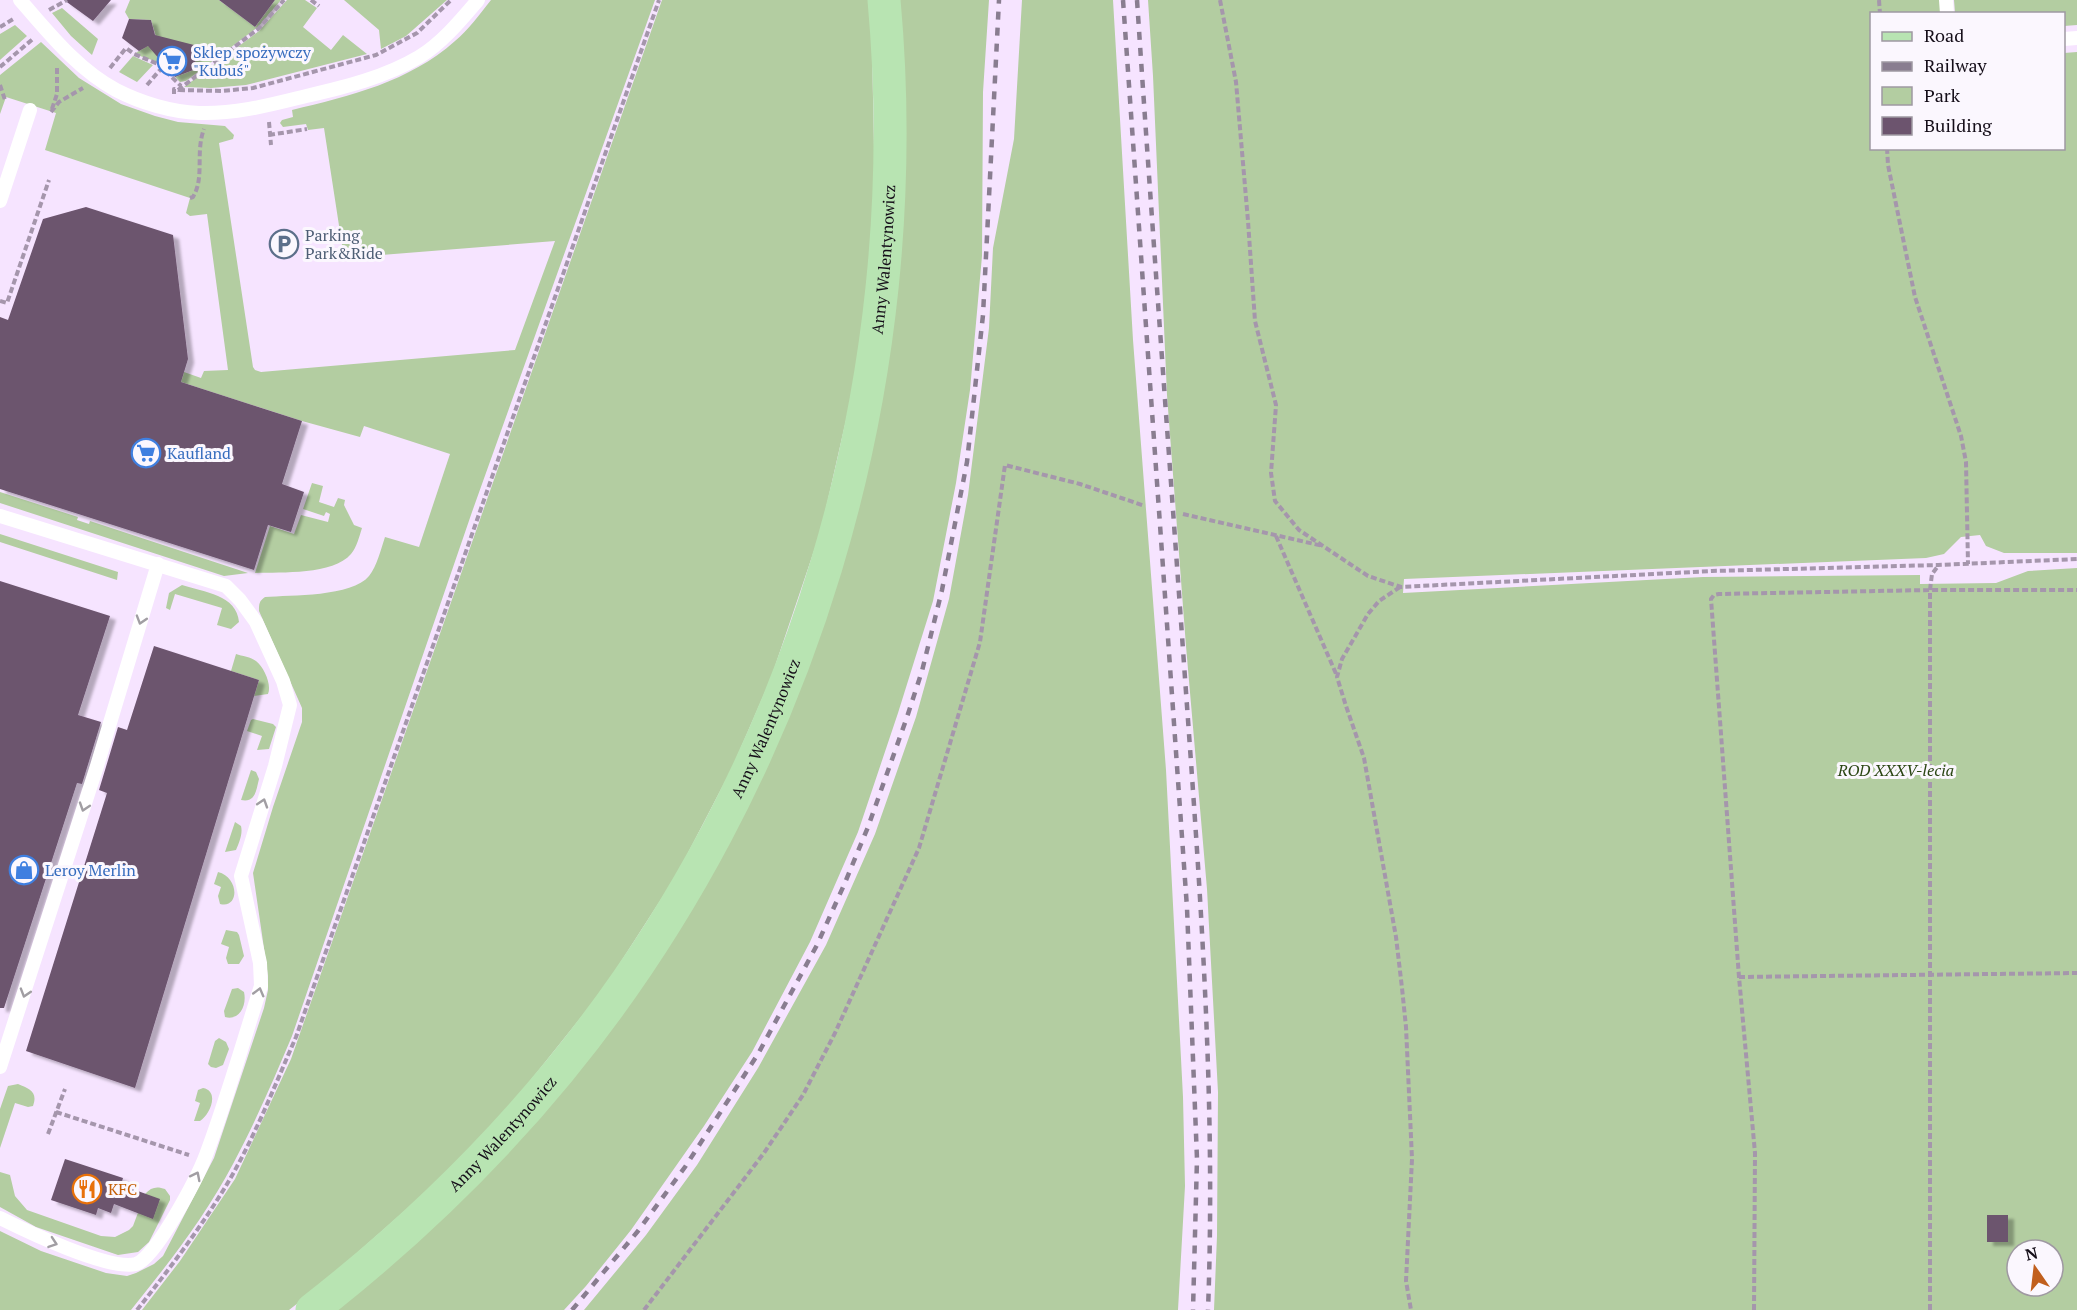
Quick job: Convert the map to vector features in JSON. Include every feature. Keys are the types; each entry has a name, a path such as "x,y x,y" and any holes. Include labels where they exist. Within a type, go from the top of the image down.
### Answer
{"main road":[{"name":"Anny Walentynowicz","path":"312,1310 375,1259 440,1200 510,1127 561,1068 626,980 681,897 723,820 765,732 800,645 828,561 856,454 870,378 883,277 889,184 888,65 884,0"}],"lane":[{"path":"24,5 49,24 62,48 93,75 126,94 154,105 200,113 260,107 354,84 405,65 441,40 478,0"},
{"path":"0,201 30,110"},
{"path":"0,516 226,586 256,622 283,681 290,705 276,766 240,876 260,963 261,986 203,1161 160,1242 138,1264 113,1263 41,1239 0,1218"},
{"path":"0,1067 97,766 158,564"}],"path":[{"path":"46,12 67,0"},
{"path":"180,88 258,29 284,0"},
{"path":"311,0 319,6"},
{"path":"166,97 173,98 174,89 180,88 201,92 252,88 376,55 417,33 452,0"},
{"path":"137,1310 178,1258 230,1179 263,1113 296,1037 659,0"},
{"path":"1220,0 1236,82 1255,321 1276,405 1271,473 1275,501 1299,530 1368,576 1401,587 1712,571 2077,559"},
{"path":"0,67 49,24 46,12 39,2 24,5"},
{"path":"114,75 107,71 126,48 158,64 180,88"},
{"path":"57,66 57,94 51,112 59,102 88,85"},
{"path":"151,92 143,89 163,69"},
{"path":"0,85 5,100"},
{"path":"190,198 198,189 200,139 207,123"},
{"path":"269,135 307,129"},
{"path":"1887,150 1888,165 1915,297 1961,436 1966,462 1968,564"},
{"path":"0,301 7,303 49,180"},
{"path":"644,1310 764,1153 803,1095 835,1033 919,848 980,642 1005,465 1080,484 1145,506"},
{"path":"1183,514 1326,546"},
{"path":"1276,536 1337,677 1364,758 1396,938 1406,1027 1412,1158 1406,1281 1411,1310"},
{"path":"1930,1310 1930,590 1932,574 1938,565"},
{"path":"1337,677 1342,659 1368,614 1379,601 1401,587"},
{"path":"1754,1310 1755,1153 1739,977 1711,599 1714,595 1719,594 2077,590"},
{"path":"1739,977 2077,973"},
{"path":"48,1134 64,1089"},
{"path":"56,1112 203,1161"}],"green space":[{"path":"130,0 219,0 255,27 275,0 281,0 258,27 186,81 180,82 175,77 196,69 193,45 158,62 134,54 157,40 151,20 129,19 125,12"},
{"path":"287,0 305,0 317,8 303,27 331,50 343,35 367,54 246,85 211,88 184,87 259,31"},
{"path":"344,0 447,0 406,36 381,49 379,30"},
{"path":"491,0 655,0 472,512 292,1036 257,1117 222,1184 185,1240 131,1310 0,1310 0,1231 41,1251 106,1273 127,1276 154,1264 163,1256 214,1158 268,990 253,873 302,722 302,708 259,611 260,603 265,597 320,594 361,583 374,567 385,537 419,547 450,454 364,426 360,437 181,382 184,372 201,378 204,371 228,370 207,214 190,216 186,213 190,198 45,150 56,113 6,97 0,114 0,75 41,42 79,78 121,104 178,122 225,126 234,135 233,139 219,143 255,370 261,372 515,350 555,241 344,258 324,128 308,130 306,124 283,127 280,123 282,120 293,117 292,110 378,86 418,67 460,37"},
{"path":"662,0 871,0 875,196 859,363 821,530 771,678 732,768 676,876 602,991 518,1096 450,1171 289,1310 142,1310 180,1261 235,1179 291,1059"},
{"path":"897,0 989,0 983,92 982,256 970,390 956,483 933,601 858,832 810,942 752,1052 704,1126 631,1230 564,1310 335,1310 624,1009 852,529"},
{"path":"1022,0 1113,0 1133,340 1166,770 1183,1097 1185,1186 1178,1310 584,1310 646,1235 697,1165 758,1068 826,945 875,834 916,717 949,599 968,495 989,328 993,248 1014,139"},
{"name":"ROD XXXV-lecia","path":"1148,0 1940,0 1941,12 1870,12 1870,150 2065,150 2065,53 2077,52 2077,553 2004,553 1986,546 1980,535 1961,537 1944,554 1926,558 1404,579 1403,593 1703,577 1920,575 1920,584 1996,583 2028,571 2077,568 2077,1310 1214,1310 1218,1092 1207,889 1167,395"},
{"path":"1954,0 2077,0 2077,25 2065,26 2065,12 1955,12"},
{"path":"62,8 98,39 92,55 71,36 52,13"},
{"path":"15,25 27,36 0,60 0,34"},
{"path":"133,56 153,65 137,82 119,72"},
{"path":"312,483 323,486 319,502 334,507 338,498 345,500 344,505 354,525 362,528 353,551 343,561 320,569 255,573 270,526 294,534 301,515 328,522 330,514 326,512 324,516 303,509"},
{"path":"0,492 78,517 77,520 89,524 90,521 248,573 224,576 0,503"},
{"path":"0,534 118,572 117,580 0,542"},
{"path":"182,585 226,600 237,613 239,622 231,629 217,625 222,608 175,594 170,610 166,608 169,593"},
{"path":"236,654 252,658 259,664 268,681 268,694 254,696 259,680 231,671"},
{"path":"253,719 273,724 276,727 269,749 257,750 262,736 247,731"},
{"path":"251,770 256,772 259,779 256,791 250,800 241,800"},
{"path":"235,822 241,826 236,850 225,852"},
{"path":"218,872 225,875 233,886 234,897 227,904 220,904 218,896 221,887 214,884"},
{"path":"226,930 237,932 239,935 244,956 239,964 228,964 226,958 229,947 221,944"},
{"path":"238,988 244,992 243,1007 235,1017 225,1017 224,1011 232,989"},
{"path":"219,1038 226,1042 229,1049 223,1065 216,1068 208,1064 215,1041"},
{"path":"18,1084 34,1094 33,1106 28,1107 15,1103 0,1148 0,1109 8,1086"},
{"path":"203,1088 211,1094 212,1103 204,1118 194,1121 200,1103 195,1101 198,1090"},
{"path":"0,1172 10,1175 15,1196 27,1210 101,1236 115,1237 129,1230 133,1226 145,1194 152,1189 157,1187 165,1189 170,1200 149,1242 138,1252 118,1255 36,1227 0,1207"}],"building":[{"path":"64,0 111,0 93,21"},
{"path":"219,0 275,0 255,27"},
{"path":"129,19 151,20 155,35 194,45 196,69 175,77 148,46 139,51 122,38"},
{"name":"Kaufland","path":"86,207 173,235 188,359 181,382 302,421 282,484 304,492 291,532 268,525 254,570 0,489 0,317 8,320 43,219"},
{"name":"Leroy Merlin","path":"0,581 110,616 78,715 101,722 82,784 77,783 4,1008 0,1008"},
{"path":"154,646 259,680 135,1088 26,1051 107,793 99,790 118,727 127,730"},
{"name":"KFC","path":"65,1159 123,1178 121,1185 160,1199 153,1219 114,1204 111,1213 98,1208 96,1215 51,1200"},
{"path":"1987,1215 2008,1215 2008,1238 2005,1238 2005,1242 1987,1242"}],"railway":[{"path":"572,1310 638,1231 685,1167 758,1054 817,945 844,885 868,827 922,671 942,590 967,462 983,315 999,0"},
{"path":"1123,0 1187,908 1197,1159 1193,1310"},
{"path":"1137,0 1201,915 1210,1152 1208,1310"}],"place":[{"name":"Sklep spożywczy \"Kubuś\"","path":"172,61"},
{"name":"Parking Park&Ride","path":"284,244"},
{"name":"Kaufland","path":"146,453"},
{"name":"Leroy Merlin","path":"24,870"},
{"name":"KFC","path":"87,1189"}]}
